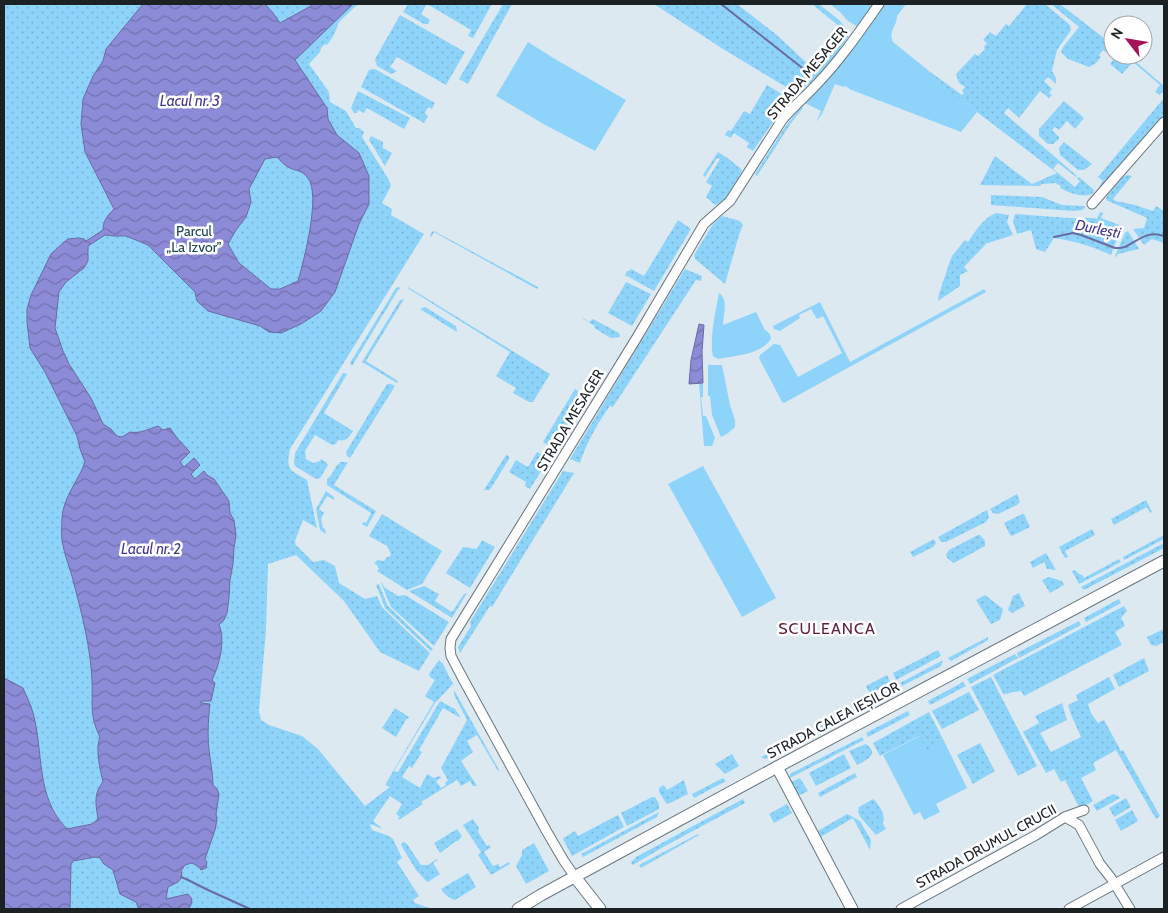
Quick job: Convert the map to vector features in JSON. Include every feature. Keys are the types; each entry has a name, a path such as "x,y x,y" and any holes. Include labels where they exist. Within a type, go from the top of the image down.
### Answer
{"main road":[{"name":"STRADA CALEA IEȘILOR","path":"518,909 777,767 1164,561"},
{"path":"777,767 852,909"},
{"path":"575,877 600,909"}],"street":[{"name":"STRADA MESAGER","path":"575,877 551,840 462,677 452,656 450,648 451,639 704,224 730,201 782,120 818,84 879,4"},
{"path":"1092,204 1164,122"},
{"name":"STRADA DRUMUL CRUCII","path":"901,909 1036,835 1065,817 1084,810"},
{"path":"1065,817 1079,825 1100,864 1130,909"},
{"path":"1069,909 1164,857"}],"green space":[{"name":"Parcul „La Izvor”","path":"4,4 358,4 339,22 334,35 327,45 325,44 321,48 320,52 309,64 329,92 330,102 346,111 356,128 364,132 362,137 391,186 382,203 392,209 391,215 424,234 290,449 288,462 290,469 307,480 317,528 303,520 295,541 296,546 313,562 324,560 335,566 339,583 365,599 377,596 382,607 430,653 419,671 380,652 344,601 296,555 268,564 266,630 259,711 261,720 269,725 302,736 318,749 365,806 390,787 385,785 434,702 425,696 435,680 429,674 439,660 443,664 453,684 435,703 394,771 398,772 440,701 455,709 461,718 443,708 419,750 422,752 412,768 409,766 402,777 420,788 427,774 434,778 440,776 441,778 436,781 441,788 446,785 445,783 448,780 441,768 467,720 454,695 454,690 499,770 477,735 467,741 473,752 461,761 477,786 473,786 470,781 461,786 457,780 421,802 423,804 399,820 398,818 400,817 396,814 402,804 390,796 373,821 383,829 370,824 372,830 393,839 402,858 397,862 419,896 413,900 415,903 432,909 4,909"},
{"path":"408,4 427,4 421,14 430,20 428,24 424,24 403,12"},
{"path":"427,4 492,4 473,38 468,36 471,30"},
{"path":"503,4 512,4 468,84 459,79"},
{"path":"654,4 737,4 777,35 811,67 845,31 812,4 819,4 839,20 848,31 848,37 821,75 813,83 808,84 799,91 791,90"},
{"path":"830,4 874,4 858,27 848,21"},
{"path":"884,4 906,4 897,16 892,31 893,42 929,71 928,74 977,112 961,132 845,86 835,84 822,114 816,122 821,111 805,103 860,38"},
{"path":"1027,4 1045,4 1070,25 1071,30 1057,50 1052,71 1056,78 1056,84 1048,77 1044,81 1052,89 1049,93 1052,95 1049,98 1040,91 1019,118 1008,108 1004,113 1077,176 1058,163 1053,169 1075,187 1080,181 1077,179 1079,177 1094,190 1089,195 1072,193 1060,188 1061,186 1055,183 1042,184 1040,186 980,185 995,156 1032,184 1057,173 927,74 929,71 962,95 965,87 959,83 956,74 975,54 978,56 985,49 984,47 987,43 983,40 990,32 996,36 1006,24 1009,26"},
{"path":"1051,4 1060,4 1103,37 1103,50 1099,55 1101,57 1095,64 1089,67 1068,59 1061,52 1079,27"},
{"path":"400,15 465,52 446,85 397,57 390,67 397,71 391,74 377,66 375,59"},
{"path":"528,42 626,100 595,151 496,96"},
{"path":"1111,65 1130,65 1122,74"},
{"path":"1137,65 1140,65 1164,86 1164,94 1162,92 1160,95 1155,92 1160,85"},
{"path":"375,69 435,103 432,109 428,107 425,113 428,116 424,123 361,87 369,70"},
{"path":"767,85 790,99 753,151 747,147 749,143 734,133 731,138 725,135 728,130 731,131 744,111 750,114"},
{"path":"358,91 410,118 404,129 367,108 364,113 358,110 357,113 354,113 351,108"},
{"path":"1164,98 1164,117 1105,184 1101,187 1099,186 1103,181 1098,177"},
{"path":"1064,101 1084,118 1075,129 1067,121 1059,130 1055,127 1052,130 1059,139 1053,144 1048,144 1039,136 1039,129"},
{"path":"801,107 803,108 791,123 757,176 755,174 785,127"},
{"path":"371,136 383,142 383,148 392,153 385,166 369,140"},
{"path":"1064,142 1092,164 1084,170 1078,170 1060,155 1059,148"},
{"path":"718,152 742,170 725,200 715,205 706,197 712,186 706,182 720,159 717,158 705,177 703,175"},
{"path":"1132,176 1113,199 1153,211 1156,206 1164,211 1164,243 1152,239 1144,245 1133,229 1144,228 1147,218 1106,200 1122,177"},
{"path":"991,195 1042,197 1062,205 1085,206 1085,208 1073,211 991,205"},
{"path":"1100,212 1103,213 1101,218 1122,226 1111,255 1083,244 1054,238 1045,252 1036,249 1031,230 1017,234 1013,222 1015,214 1097,219"},
{"path":"996,213 1009,215 1007,222 1013,235 985,244 964,267 968,271 960,275 960,286 938,301 952,256 965,240 968,242 984,221"},
{"path":"722,216 740,221 743,225 725,284 695,259 694,255 713,224"},
{"path":"678,220 691,229 654,291 625,276 627,271 631,269 644,276"},
{"path":"434,231 538,287 537,289 434,232 431,237 430,235"},
{"path":"1128,231 1139,249 1118,254 1116,257 1125,233"},
{"path":"685,269 702,276 701,281 696,280 613,407 610,406 606,412 589,441 580,463 570,459"},
{"path":"626,282 651,294 632,326 608,313"},
{"path":"399,287 400,289 352,366 350,363 396,288"},
{"path":"408,287 550,374 533,402 529,402 513,393 516,388 496,376 510,352"},
{"path":"984,289 986,292 784,403 759,358 760,355 774,344 780,345 798,377 842,353 823,316 817,319 811,309 799,315 800,318 780,331 774,329 773,326 820,302 850,362"},
{"path":"719,293 725,303 723,325 756,312 771,339 761,348 754,351 718,359 713,356 712,333"},
{"path":"404,299 366,361 398,381 397,383 362,362 400,300"},
{"path":"425,307 456,326 457,332 420,309"},
{"path":"583,319 589,322 593,319 619,333 620,337 611,338 594,328 595,326"},
{"path":"708,365 722,365 735,420 735,427 721,437 712,415 710,396 708,396"},
{"path":"343,373 347,374 324,413 353,431 347,439 338,440 336,444 332,445 315,435 305,451 306,459 313,463 321,459 328,465 320,478 316,479 295,466 295,453"},
{"path":"699,383 703,383 703,397 701,397 703,416 706,416 715,438 712,446 704,446"},
{"path":"387,384 395,386 350,458 346,452"},
{"path":"575,389 587,396 555,449 543,442"},
{"path":"537,452 549,458 530,489 525,486 526,482 509,472 516,460 528,467"},
{"path":"506,455 509,456 509,459 491,488 484,490"},
{"path":"341,462 348,462 334,485 376,511 367,527 362,524 366,523 371,513 327,485 327,479"},
{"path":"703,466 776,598 742,617 668,484"},
{"path":"563,471 574,473 492,607 490,606 460,653 458,647 471,626 470,622"},
{"path":"326,491 334,497 334,500 327,496 319,509 324,513 321,519 326,534 320,530 316,509"},
{"path":"1017,494 1020,502 1017,505 998,514 993,513 990,509"},
{"path":"1146,500 1152,512 1150,513 1147,507 1114,525 1111,519"},
{"path":"987,510 989,517 986,522 946,542 941,542 938,537"},
{"path":"382,514 442,551 422,584 407,590 377,571 379,569 374,564 377,560 384,561 391,554 387,546 369,536"},
{"path":"1024,514 1030,527 1012,536 1010,535 1004,523"},
{"path":"1092,529 1095,535 1065,551 1068,557 1065,558 1059,547"},
{"path":"978,535 985,541 985,546 954,563 948,559 946,555 949,550"},
{"path":"1164,535 1164,539 1124,560 1123,557"},
{"path":"934,539 936,543 933,547 913,557 910,552"},
{"path":"482,540 495,547 470,588 446,573 463,547 477,549"},
{"path":"1164,543 1164,548 1084,590 1081,587"},
{"path":"1046,553 1056,570 1047,569 1044,562 1033,568 1030,562"},
{"path":"1119,559 1121,562 1079,584 1072,571 1075,570 1084,578"},
{"path":"1049,577 1062,581 1064,585 1050,593 1042,580"},
{"path":"381,583 398,596 405,595 449,622 434,646 391,607"},
{"path":"379,584 388,606 433,649 431,651 385,608 376,585"},
{"path":"424,586 439,594 435,601 452,612 464,594 467,593 452,618 409,591"},
{"path":"1019,593 1025,606 1012,613 1008,610 1013,596"},
{"path":"985,595 1003,609 1000,620 991,624 976,600"},
{"path":"1119,599 1121,603 1086,622 1084,618"},
{"path":"1124,606 1127,611 1121,618 1125,626 1115,632 1122,645 1024,696 1021,691 1004,695 993,675"},
{"path":"1079,621 1081,625 1019,658 1017,653"},
{"path":"1164,629 1164,642 1156,646 1151,645 1147,637"},
{"path":"988,637 988,640 951,661 948,658"},
{"path":"938,650 941,656 896,680 893,673"},
{"path":"1015,654 1018,658 970,684 967,679"},
{"path":"1144,658 1149,671 1119,687 1113,675"},
{"path":"943,660 941,666 902,686 900,683"},
{"path":"887,675 891,683 870,694 866,686"},
{"path":"991,677 1037,766 1018,776 971,687"},
{"path":"1109,677 1115,689 1088,704 1091,713 1098,723 1104,720 1121,751 1123,750 1160,816 1156,819 1116,750 1093,763 1096,770 1081,778 1093,801 1080,809 1065,780 1061,782 1054,769 1046,773 1023,732 1039,723 1035,716 1062,703 1067,720 1040,733 1051,752 1081,737 1068,705 1078,700 1076,695"},
{"path":"963,682 966,686 930,705 928,701"},
{"path":"969,692 979,710 942,729 932,711"},
{"path":"859,706 856,711 824,728 820,726"},
{"path":"395,708 409,717 396,737 382,728"},
{"path":"908,711 910,715 868,737 866,733"},
{"path":"929,712 944,741 927,750 919,736 880,756 873,743"},
{"path":"815,729 815,733 765,759 761,757"},
{"path":"920,736 927,749 944,741 967,788 936,804 940,812 924,820 920,812 914,815 883,755"},
{"path":"862,737 864,740 790,778 790,774"},
{"path":"980,743 995,771 973,784 957,755"},
{"path":"866,744 872,751 872,754 868,759 857,765 849,751"},
{"path":"732,754 739,766 725,774 715,764"},
{"path":"844,754 851,768 816,786 809,773"},
{"path":"855,773 857,777 820,797 818,793"},
{"path":"723,778 726,781 694,798 692,794"},
{"path":"800,778 808,791 800,795 791,782"},
{"path":"684,780 688,794 668,804 666,803 659,792 659,788 664,785 667,790"},
{"path":"1113,794 1120,798 1097,811 1093,805"},
{"path":"655,797 659,804 659,809 627,826 621,813"},
{"path":"1126,798 1131,807 1114,817 1109,808"},
{"path":"743,799 745,803 633,865 631,863 636,857"},
{"path":"873,799 882,812 884,821 882,822 886,829 876,835 858,812 859,807"},
{"path":"787,804 792,813 774,823 769,814"},
{"path":"1132,810 1138,821 1121,831 1115,820"},
{"path":"659,812 657,817 583,857 581,854"},
{"path":"847,814 860,821 871,840 870,850 853,818 819,838 816,832"},
{"path":"618,815 624,827 572,856 563,839 565,837 575,831 578,836"},
{"path":"473,819 479,828 478,832 487,846 491,847 484,852 493,866 498,864 500,867 509,862 510,864 491,875 478,855 481,852 463,825"},
{"path":"457,829 462,836 440,853 434,843"},
{"path":"698,834 641,868 639,865"},
{"path":"403,842 407,844 421,865 428,865 437,859 433,863 440,874 428,882 426,881 416,870 401,845"},
{"path":"534,843 549,871 526,884 516,866 522,855 522,850"},
{"path":"468,873 476,887 455,900 447,896 441,889"}],"water":[{"path":"143,4 265,4 280,23 312,4 353,4 295,60 327,108 328,119 337,135 359,153 369,176 369,204 359,224 335,292 321,311 301,324 281,333 269,332 260,326 208,311 197,301 195,292 148,245 126,236 105,235 88,246 88,261 84,268 66,282 59,292 55,328 69,364 91,398 103,424 117,436 122,437 130,432 140,432 158,426 163,430 170,428 190,452 180,462 184,467 194,458 200,465 191,474 195,479 204,471 214,479 229,501 236,535 227,613 219,625 222,645 217,668 212,680 215,683 211,701 201,701 201,703 210,704 208,744 213,785 219,794 217,820 205,859 207,862 206,868 201,870 192,863 185,865 181,871 182,877 178,882 168,887 166,899 188,894 192,899 188,909 143,909 138,907 136,902 120,894 113,870 104,864 100,858 96,857 73,861 71,864 70,909 4,909 4,678 23,688 30,703 36,728 45,789 57,816 67,829 92,824 98,819 96,795 103,782 98,753 100,737 94,722 92,709 92,681 88,645 62,537 62,518 65,503 85,462 77,436 45,372 30,348 27,309 31,295 51,254 68,239 78,238 86,241 103,230 106,219 114,209 85,152 81,124 83,99 93,76 103,61 106,49","holes":["277,157 291,169 306,175 312,186 313,198 310,228 298,281 280,289 271,289 239,263 228,244 246,217 251,202 249,189 265,159"]},
{"path":"699,324 704,325 702,352 703,383 689,384 691,360"}],"waterway":[{"name":"Durlești","path":"721,4 810,74"},
{"name":"Durlești","path":"1054,237 1073,233 1115,248 1120,248 1148,235 1158,234 1164,236"},
{"path":"181,877 250,909"}],"district":[{"name":"SCULEANCA","path":"827,628"}],"water label":[{"name":"Lacul nr. 3","path":"190,101"},
{"name":"Lacul nr. 2","path":"151,549"}]}
